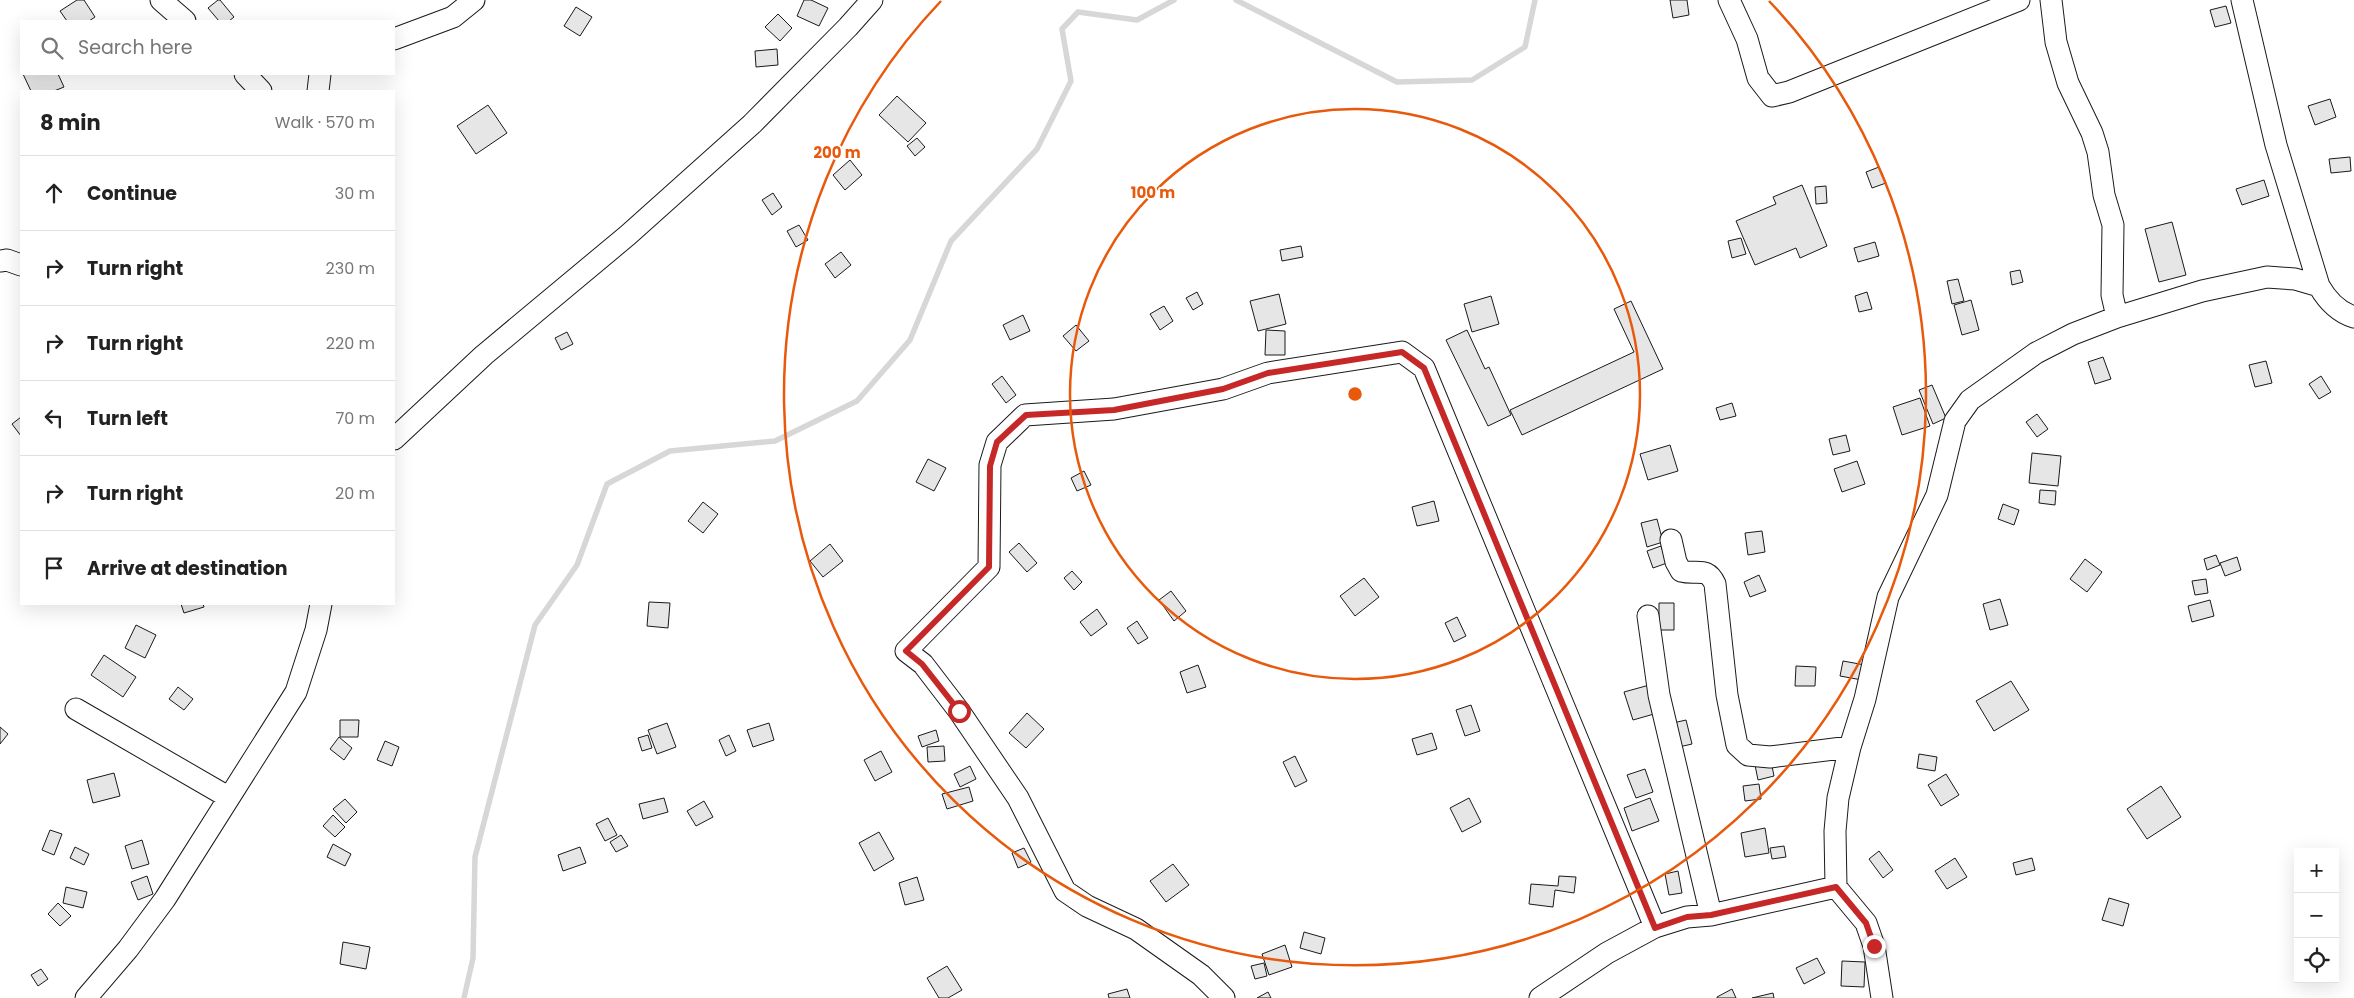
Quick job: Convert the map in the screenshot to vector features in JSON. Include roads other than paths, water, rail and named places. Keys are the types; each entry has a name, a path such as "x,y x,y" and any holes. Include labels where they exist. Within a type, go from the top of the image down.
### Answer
{"street":[{"path":"161,0 184,20"},
{"path":"395,39 453,17 474,0"},
{"path":"395,438 484,355 621,241 752,124 848,27 872,0"},
{"path":"1729,0 1747,39 1758,78 1772,96 1789,92 2019,0"},
{"path":"2051,0 2056,42 2068,83 2092,133 2098,152 2104,196 2113,225 2112,295 2117,317"},
{"path":"2242,0 2276,145 2319,286 2326,299 2338,309 2354,317"},
{"path":"246,75 260,90"},
{"path":"318,90 320,75"},
{"path":"0,261 7,260 20,265"},
{"path":"1882,998 1874,946 1866,923 1836,887 1835,832 1838,798 1850,747 1865,699 1888,597 1937,495 1955,421 1970,400 2036,353 2073,334 2117,317 2202,291 2267,277 2294,279 2319,286"},
{"path":"1224,998 1201,975 1136,929 1087,906 1065,891 1018,798 959,711 922,664 906,651 989,567 990,466 997,442 1026,415 1114,410 1223,389 1268,373 1402,352 1424,368 1655,928"},
{"path":"1670,540 1676,562 1681,571 1702,572 1711,576 1715,584 1727,695 1737,745 1748,755 1770,757 1850,747"},
{"path":"86,998 128,949 165,899 296,692 316,630 321,605"},
{"path":"1648,616 1659,695 1711,915"},
{"path":"76,709 228,797"},
{"path":"1540,998 1607,953 1655,928 1687,917 1711,915 1836,887"}],"waterway":[{"path":"464,998 473,958 475,857 535,625 577,565 607,484 670,451 775,441 857,401 910,340 951,241 1037,149 1071,81 1062,29 1078,12 1137,20 1174,0"},
{"path":"1236,0 1397,82 1472,80 1525,47 1535,0"}]}
